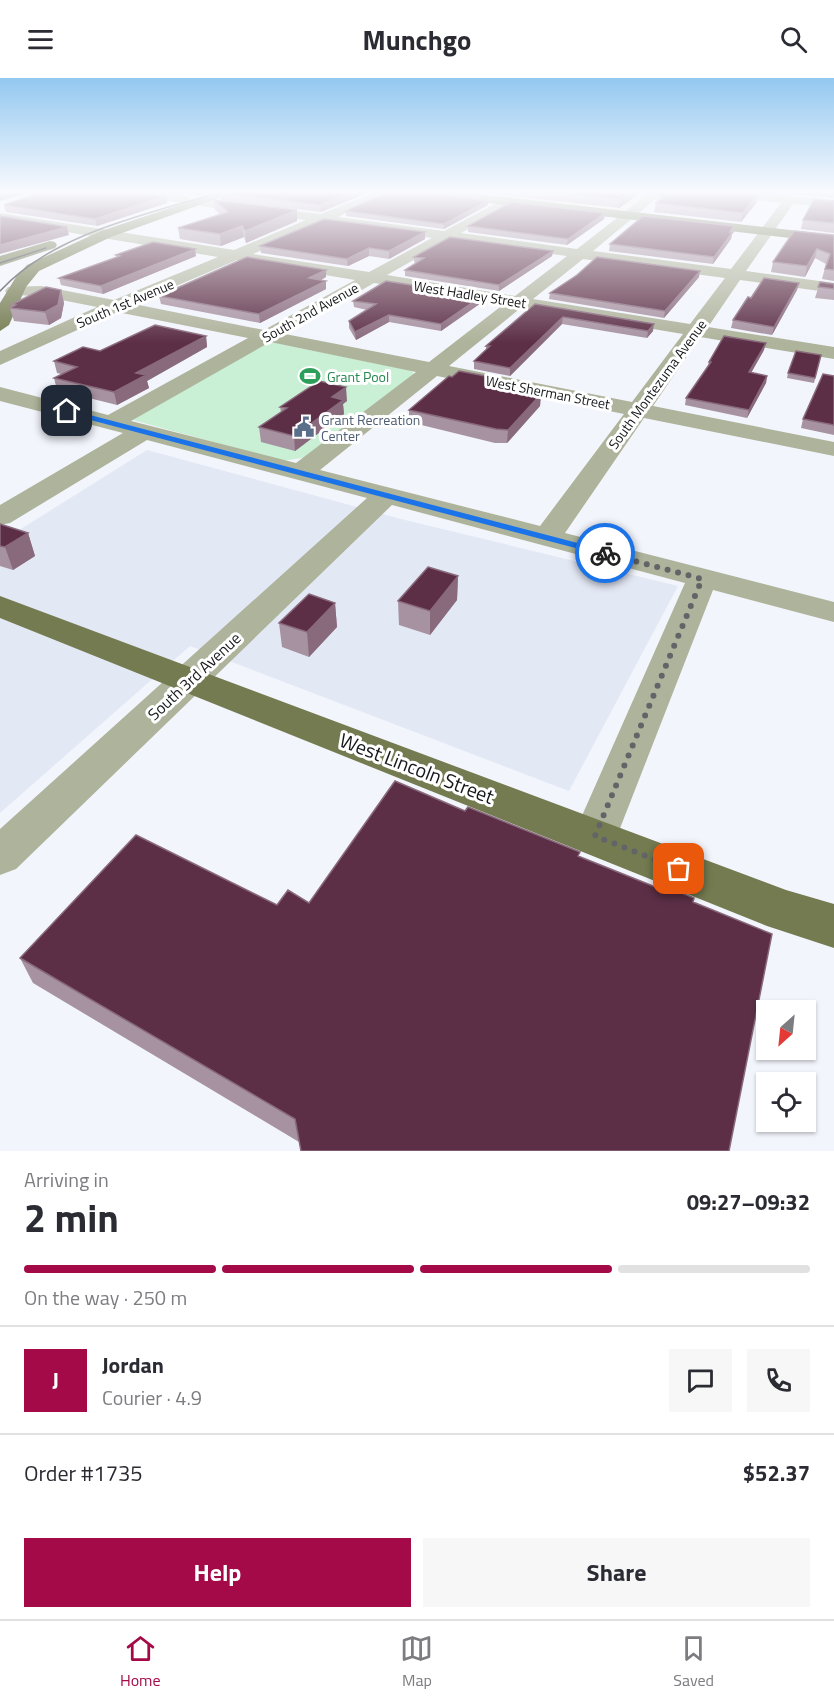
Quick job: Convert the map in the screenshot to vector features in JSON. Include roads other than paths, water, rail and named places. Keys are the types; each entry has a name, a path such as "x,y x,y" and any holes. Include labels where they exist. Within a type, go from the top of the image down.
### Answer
{"main road":[{"path":"0,261 63,243"},
{"path":"0,266 69,243"},
{"path":"0,326 14,291 24,276 33,268 80,243"},
{"name":"West Lincoln Street","path":"0,606 784,911 834,926"}],"street":[{"name":"West Hadley Street","path":"162,243 834,352"},
{"name":"South 1st Avenue","path":"0,359 115,306 265,243"},
{"name":"South 2nd Avenue","path":"111,423 433,243"},
{"path":"507,243 834,288"},
{"path":"300,473 593,243"},
{"name":"South Montezuma Avenue","path":"547,537 757,243"},
{"name":"West Sherman Street","path":"14,291 40,291 834,449"},
{"path":"0,394 834,612"},
{"path":"0,517 143,432"},
{"name":"South 3rd Avenue","path":"0,856 386,496"},
{"path":"595,836 702,579"}],"tram line":[{"path":"0,291 46,254 69,243"},
{"path":"0,263 46,248"}],"place":[{"name":"Grant Pool","path":"310,376"},
{"name":"Grant Recreation Center","path":"304,427"}]}
